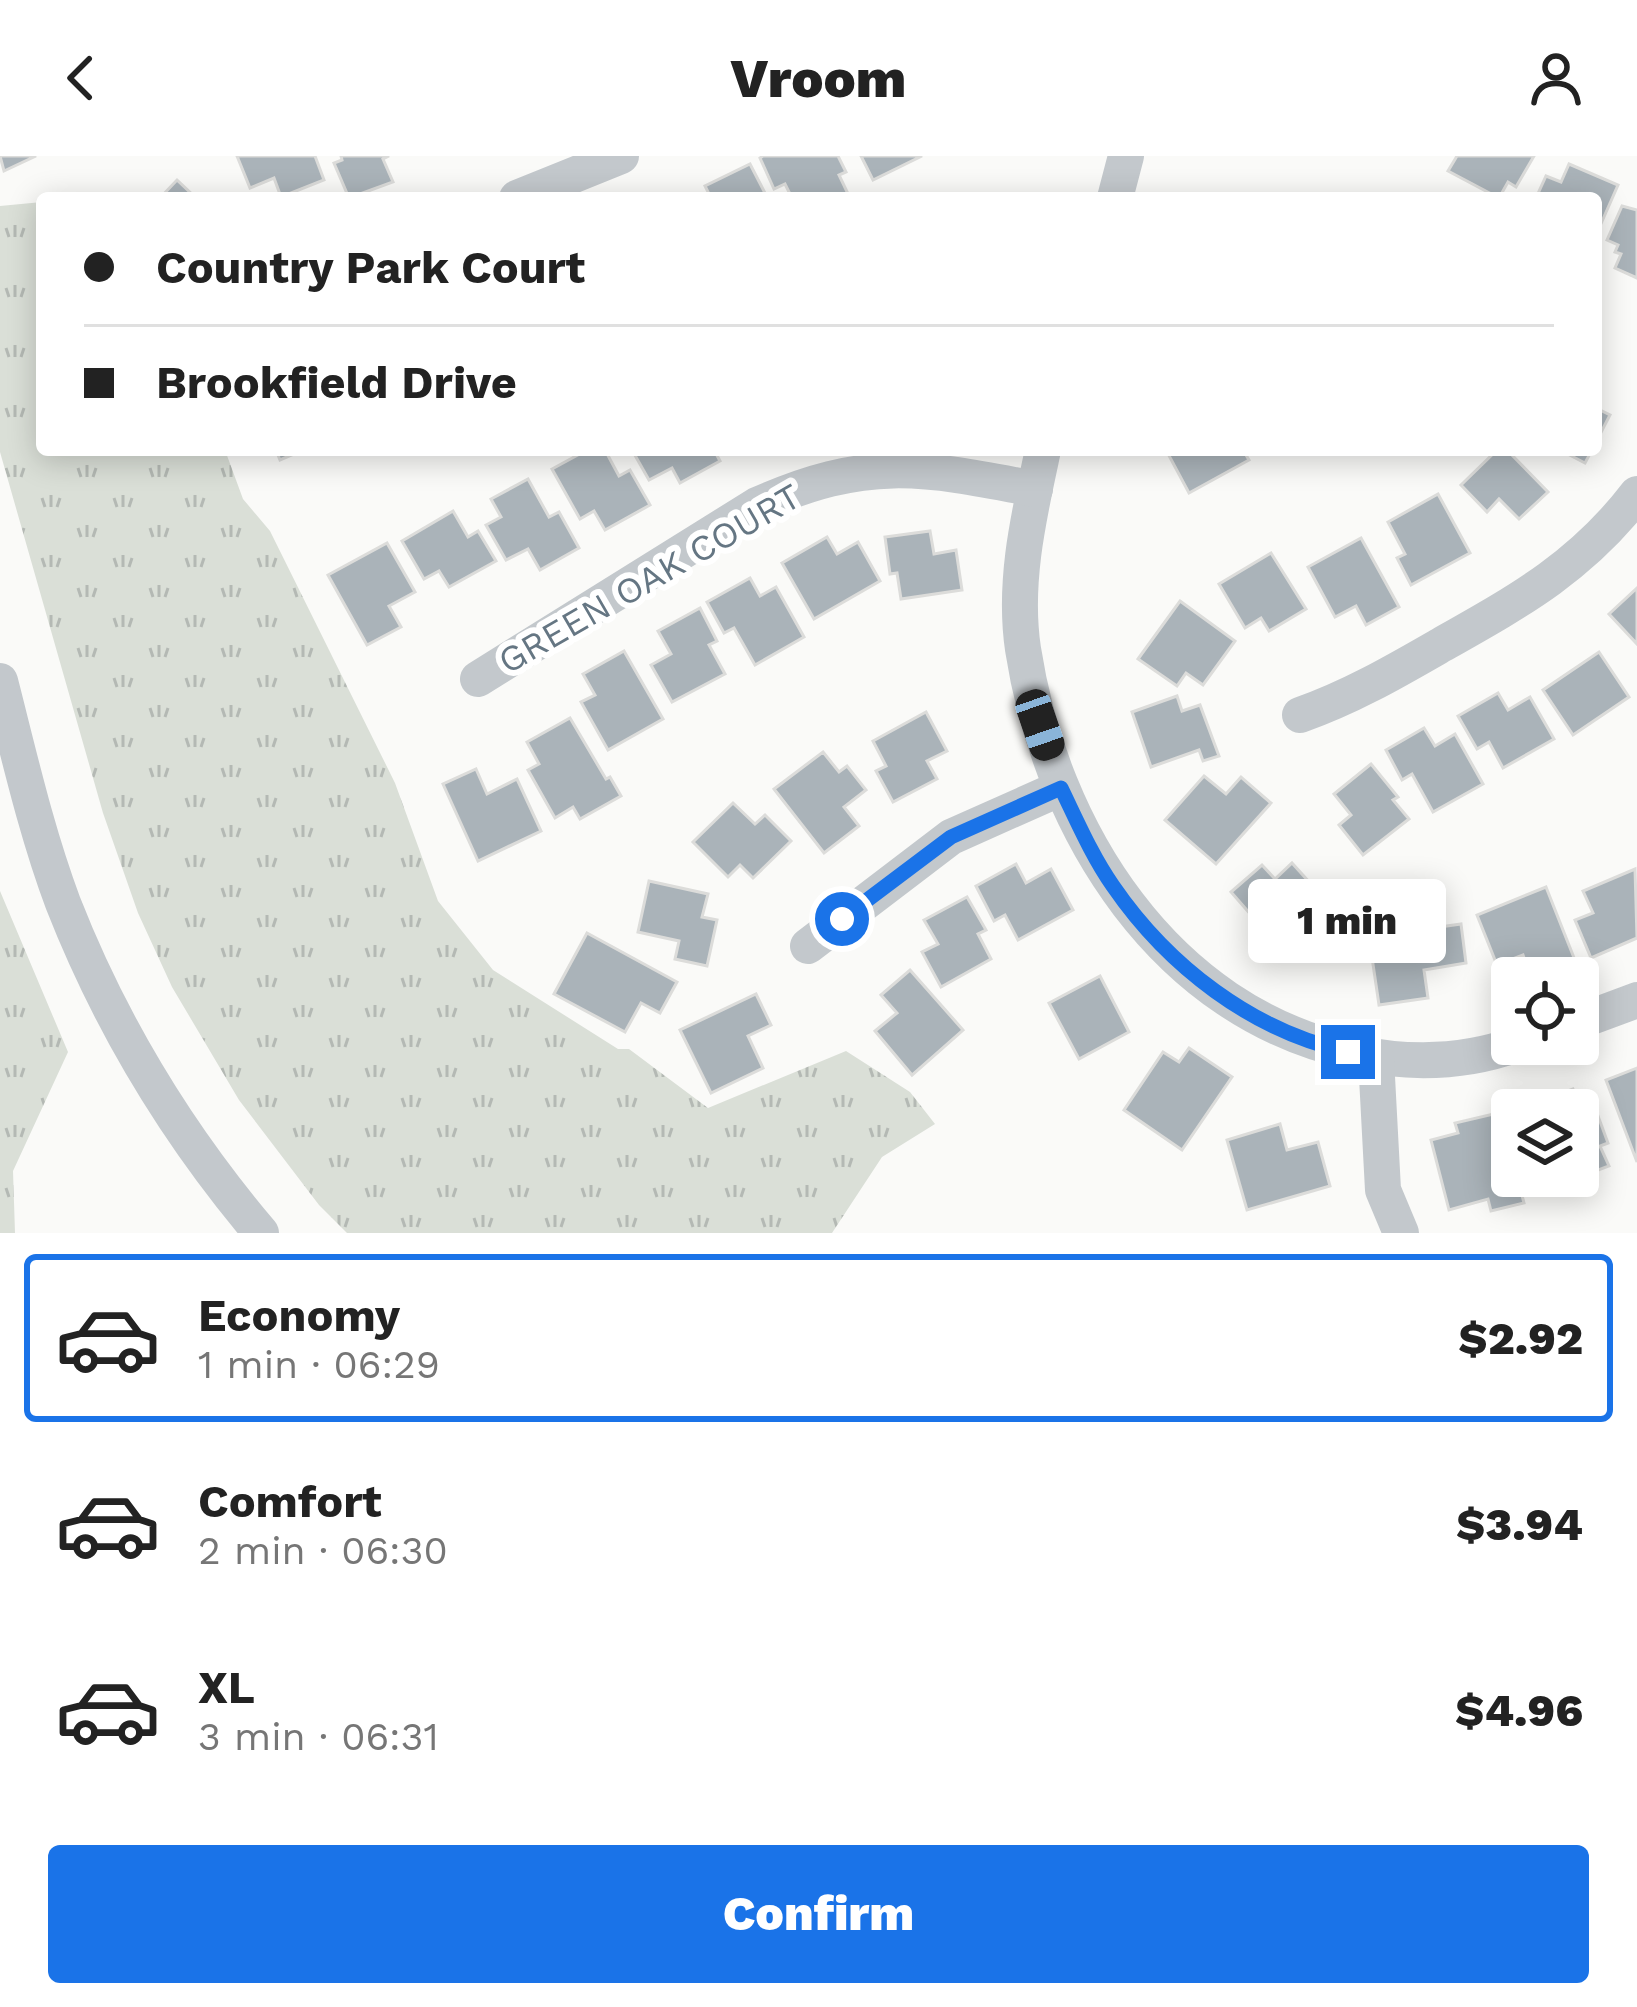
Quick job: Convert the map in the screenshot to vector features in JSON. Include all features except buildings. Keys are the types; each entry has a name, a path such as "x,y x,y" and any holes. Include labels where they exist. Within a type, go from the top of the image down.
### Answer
{"street":[{"path":"532,192 621,156"},
{"path":"1117,192 1126,156"},
{"path":"1042,456 1021,570 1023,646 1040,725 1061,788 1113,887 1148,931 1213,991 1281,1030 1320,1046 1376,1058 1434,1061 1491,1053"},
{"name":"GREEN OAK COURT","path":"478,679 757,506 805,484 907,467 1035,489"},
{"path":"1300,715 1348,698 1538,590 1581,555 1637,494"},
{"path":"0,681 39,833 98,984 161,1098 226,1192 261,1233"},
{"path":"808,946 951,837 1061,788"},
{"path":"1599,1014 1637,1000"},
{"path":"1376,1058 1383,1190 1401,1233"}],"green space":[{"path":"36,203 36,456 227,456 243,499 270,531 395,783 438,901 493,970 618,1049 629,1049 708,1108 846,1051 910,1092 935,1124 882,1157 832,1233 347,1233 319,1205 239,1100 172,987 138,913 103,813 0,452 0,206"},
{"path":"0,891 68,1052 13,1171 15,1233 0,1233"}],"route":[{"path":"842,919 951,837 1061,788 1113,887 1148,931 1189,970 1228,1002 1281,1030 1348,1052"}]}
